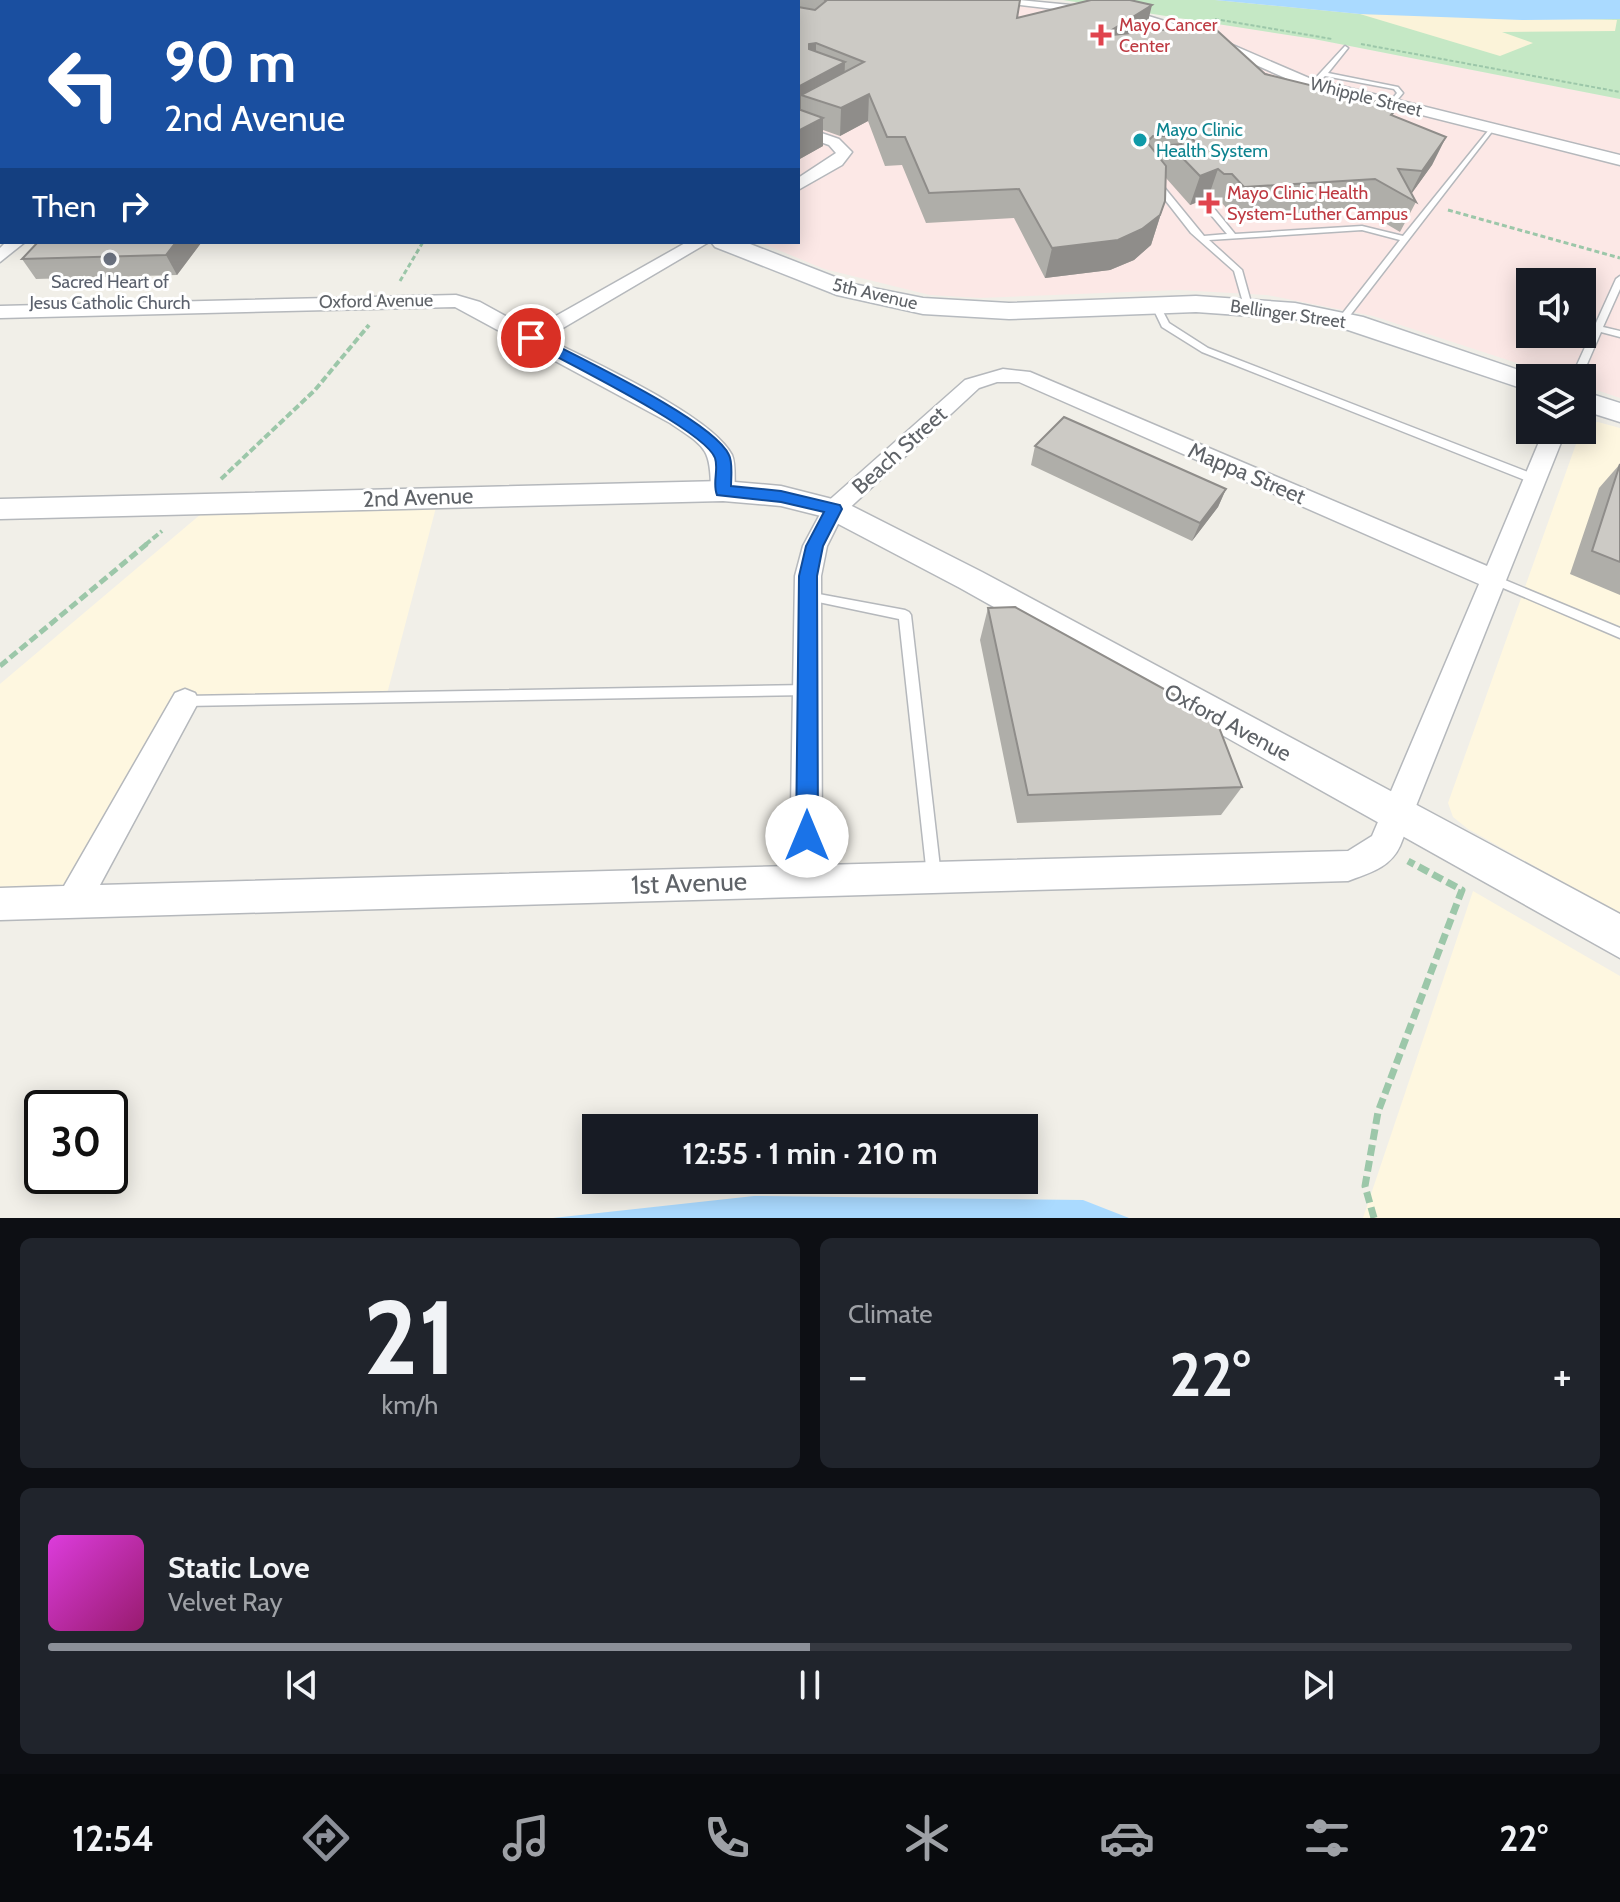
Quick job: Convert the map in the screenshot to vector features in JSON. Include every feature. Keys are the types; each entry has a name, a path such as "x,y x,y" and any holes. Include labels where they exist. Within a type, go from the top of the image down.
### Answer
{"main road":[{"name":"5th Avenue","path":"728,244 846,290 923,306 1036,310"},
{"name":"Bellinger Street","path":"1036,310 1155,304 1248,306 1342,320 1516,377"},
{"path":"1596,405 1620,413"}],"street":[{"name":"Whipple Street","path":"985,0 1119,13 1203,37 1279,73 1313,84 1620,160"},
{"path":"800,130 844,150 837,162 800,184"},
{"path":"531,338 696,244"},
{"name":"Oxford Avenue","path":"0,312 434,299 473,306 678,418 705,437 722,457 723,491"},
{"name":"Beach Street","path":"806,880 808,576 815,546 834,509 972,384 999,374"},
{"name":"Mappa Street","path":"999,374 1023,376 1493,579"},
{"name":"1st Avenue","path":"0,904 1348,866 1369,858 1384,846 1549,444"},
{"name":"2nd Avenue","path":"0,509 723,491 781,496 834,509"},
{"name":"Oxford Avenue","path":"834,509 1620,937"},
{"path":"73,902 185,701"}],"lane":[{"path":"1313,84 1345,48"},
{"path":"1324,74 1396,88 1400,93 1392,103"},
{"path":"1342,320 1492,128"},
{"path":"1146,169 1202,238 1238,270 1248,306"},
{"path":"1205,203 1233,236"},
{"path":"1202,238 1362,228 1405,239"},
{"path":"1582,364 1620,279"},
{"path":"1155,304 1165,325 1205,350 1534,479"},
{"path":"1598,328 1620,334"},
{"path":"1493,579 1620,633"},
{"path":"808,596 905,615 934,877"},
{"path":"185,701 808,690"}],"path":[{"path":"1431,205 1620,258"},
{"path":"394,291 422,244"},
{"path":"1374,1218 1365,1186 1378,1112 1462,890 1414,864"}],"shaded area":[{"name":"Mayo Clinic Health System-Luther Campus","path":"800,0 978,0 1079,10 1166,28 1290,81 1620,163 1620,398 1596,390 1596,364 1520,364 1373,316 1267,295 1178,290 979,298 930,295 824,269 764,244 800,244"},
{"path":"1167,19 1194,20 1314,39 1620,99 1620,154 1296,74 1207,32"},
{"path":"1596,422 1620,428 1620,914 1468,829 1453,817 1448,803 1576,444 1596,444"},
{"path":"439,496 387,694 185,701 73,902 0,904 0,684 214,503"},
{"path":"1473,891 1620,976 1620,1218 1363,1218"}],"green space":[{"path":"1063,0 1215,0 1360,14 1522,20 1620,19 1620,99 1314,39"}],"sand":[{"path":"1360,14 1617,20 1615,31 1502,32 1533,43 1500,56"}],"water":[{"path":"1215,0 1620,0 1620,19 1522,20 1360,14"},
{"path":"754,1196 1083,1200 1129,1218 553,1218"}],"building":[{"name":"Mayo Clinic Health System","path":"1020,0 1017,18 1091,0 1130,0 1152,5 1102,36 1211,25 1265,74 1399,107 1391,115 1446,137 1422,171 1398,169 1416,202 1375,179 1244,187 1232,174 1224,174 1218,169 1200,176 1170,145 1181,144 1192,158 1200,159 1204,152 1190,136 1153,136 1147,142 1166,166 1165,201 1160,215 1142,229 1118,240 1052,248 1019,189 929,193 905,137 887,137 869,94 841,108 801,95 864,62 816,43 809,44 809,49 845,62 800,86 800,7 815,10 826,1"},
{"path":"800,110 823,118 800,130"},
{"path":"36,244 174,244 166,255 22,259"},
{"path":"1064,417 1226,489 1200,523 1035,446"},
{"path":"1620,464 1620,562 1592,551"},
{"path":"1015,607 1215,717 1242,787 1028,795 988,608"}],"place":[{"name":"Mayo Cancer Center","path":"1101,35"},
{"name":"Mayo Clinic Health System","path":"1140,140"},
{"name":"Mayo Clinic Health System-Luther Campus","path":"1209,203"},
{"name":"Sacred Heart of Jesus Catholic Church","path":"110,259"}],"route":[{"path":"531,338 678,418 705,437 722,457 723,491 781,496 834,509 815,546 808,576 807,836"}]}
